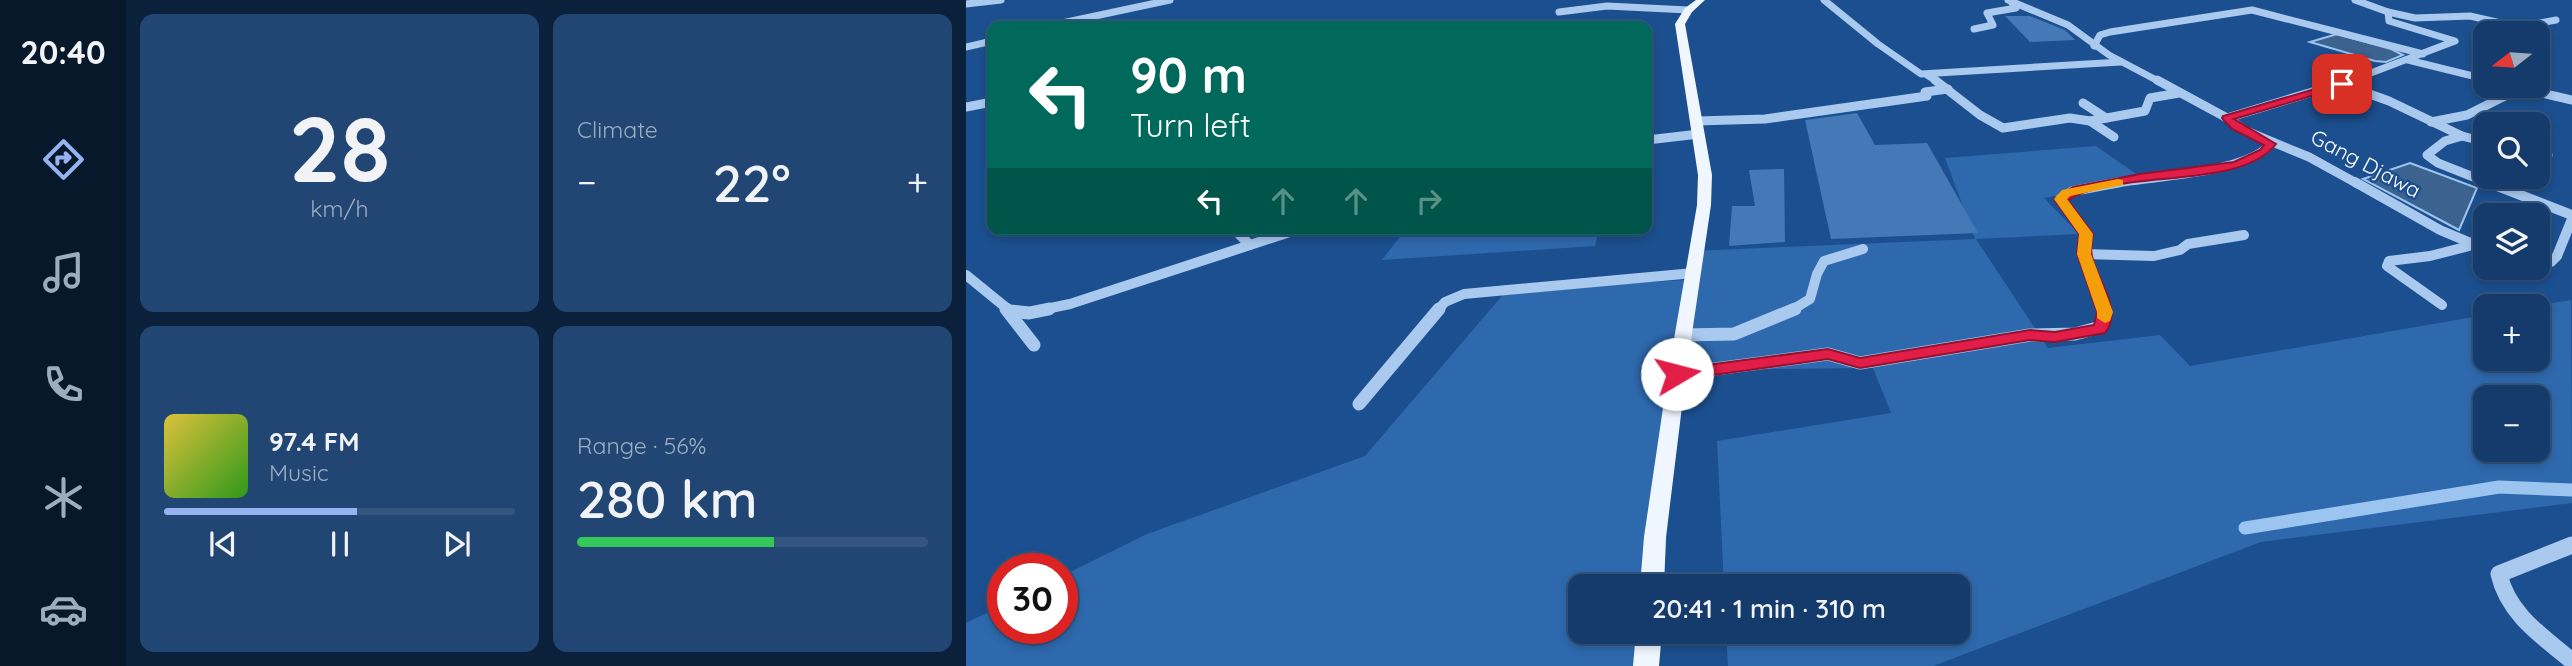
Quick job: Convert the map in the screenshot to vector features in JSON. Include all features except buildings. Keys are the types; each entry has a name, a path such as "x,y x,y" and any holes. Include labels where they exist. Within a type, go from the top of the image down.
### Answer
{"main road":[{"path":"1653,574 1655,537 1705,185 1680,24 1694,5"},
{"path":"1646,666 1647,644"}],"street":[{"path":"966,4 1001,0"},
{"path":"1071,21 1170,0"},
{"path":"1825,0 1878,44 2003,128 2070,118 2091,121 2145,111 2150,98 2179,93"},
{"path":"1974,29 1993,25 1987,13 1989,11 2016,8 2009,0"},
{"name":"Gang Djawa","path":"2009,0 2068,25 2094,46 2227,118 2236,126 2271,144 2307,156 2473,244"},
{"path":"2355,0 2415,18 2470,16 2518,27 2556,20"},
{"path":"1559,12 1607,6 1694,5"},
{"path":"2094,46 2100,35 2110,32 2244,9 2424,54"},
{"path":"2227,118 2342,84 2455,41 2389,20 2388,12"},
{"path":"966,47 987,42"},
{"path":"2408,60 2473,76"},
{"path":"1926,75 2121,62"},
{"path":"2342,84 2473,139"},
{"path":"1652,139 1698,127 1927,96 1925,92 1948,89"},
{"path":"2550,95 2572,100"},
{"path":"2429,122 2467,115 2501,98"},
{"path":"966,107 987,103"},
{"path":"2083,103 2106,118"},
{"path":"2091,121 2114,136"},
{"path":"2462,136 2445,141 2427,155 2438,163 2572,217 2557,256 2550,262"},
{"path":"1677,374 1828,354 1860,363 2030,335 2055,337 2099,329 2104,323 2105,312 2084,254 2086,234 2060,199 2066,193 2140,178 2237,165 2264,152 2271,144"},
{"path":"1240,235 1250,245"},
{"path":"1010,311 1029,313 1070,304 1281,235"},
{"path":"2084,254 2148,256 2182,251 2188,244 2244,235"},
{"path":"2442,305 2386,266 2389,261 2473,248"},
{"path":"1683,335 1734,334 1787,314 1810,299 1819,264 1824,259 1863,249"},
{"path":"1359,404 1445,302 1464,294 1694,273"},
{"path":"966,275 1010,311 1034,345"},
{"path":"2572,545 2499,574 2500,587 2522,617 2572,661"}],"shaded area":[{"path":"2337,34 2403,55 2386,62 2375,61 2310,42"},
{"path":"2096,146 2142,178 2044,198 2079,234 1976,239 2048,348 2160,335 2190,366 2473,317 2473,371 2550,371 2550,304 2571,300 2572,503 2261,542 1933,666 1728,666 1727,644 1970,644 1970,574 1723,574 1717,441 1891,413 1873,368 1680,370 1664,574 1568,574 1568,644 1658,644 1657,666 966,666 966,623 987,613 987,644 1078,644 1078,568 1147,534 1365,456 1507,290 1686,280 1692,251 1975,239 1945,158"},
{"path":"2410,163 2477,189 2459,230 2363,179"},
{"path":"1401,235 1598,235 1595,246 1382,260"}],"waterway":[{"path":"2245,528 2499,487 2572,490"}],"slow traffic":[{"path":"2105,318 2084,254 2086,234 2060,199 2066,193 2118,182"}],"route":[{"path":"1677,374 1828,354 1860,363 2030,335 2055,337 2099,329 2104,323 2105,312 2084,254 2086,234 2060,199 2073,191 2140,178 2237,165 2264,152 2271,144 2236,126 2227,118 2277,106 2342,84"}]}
